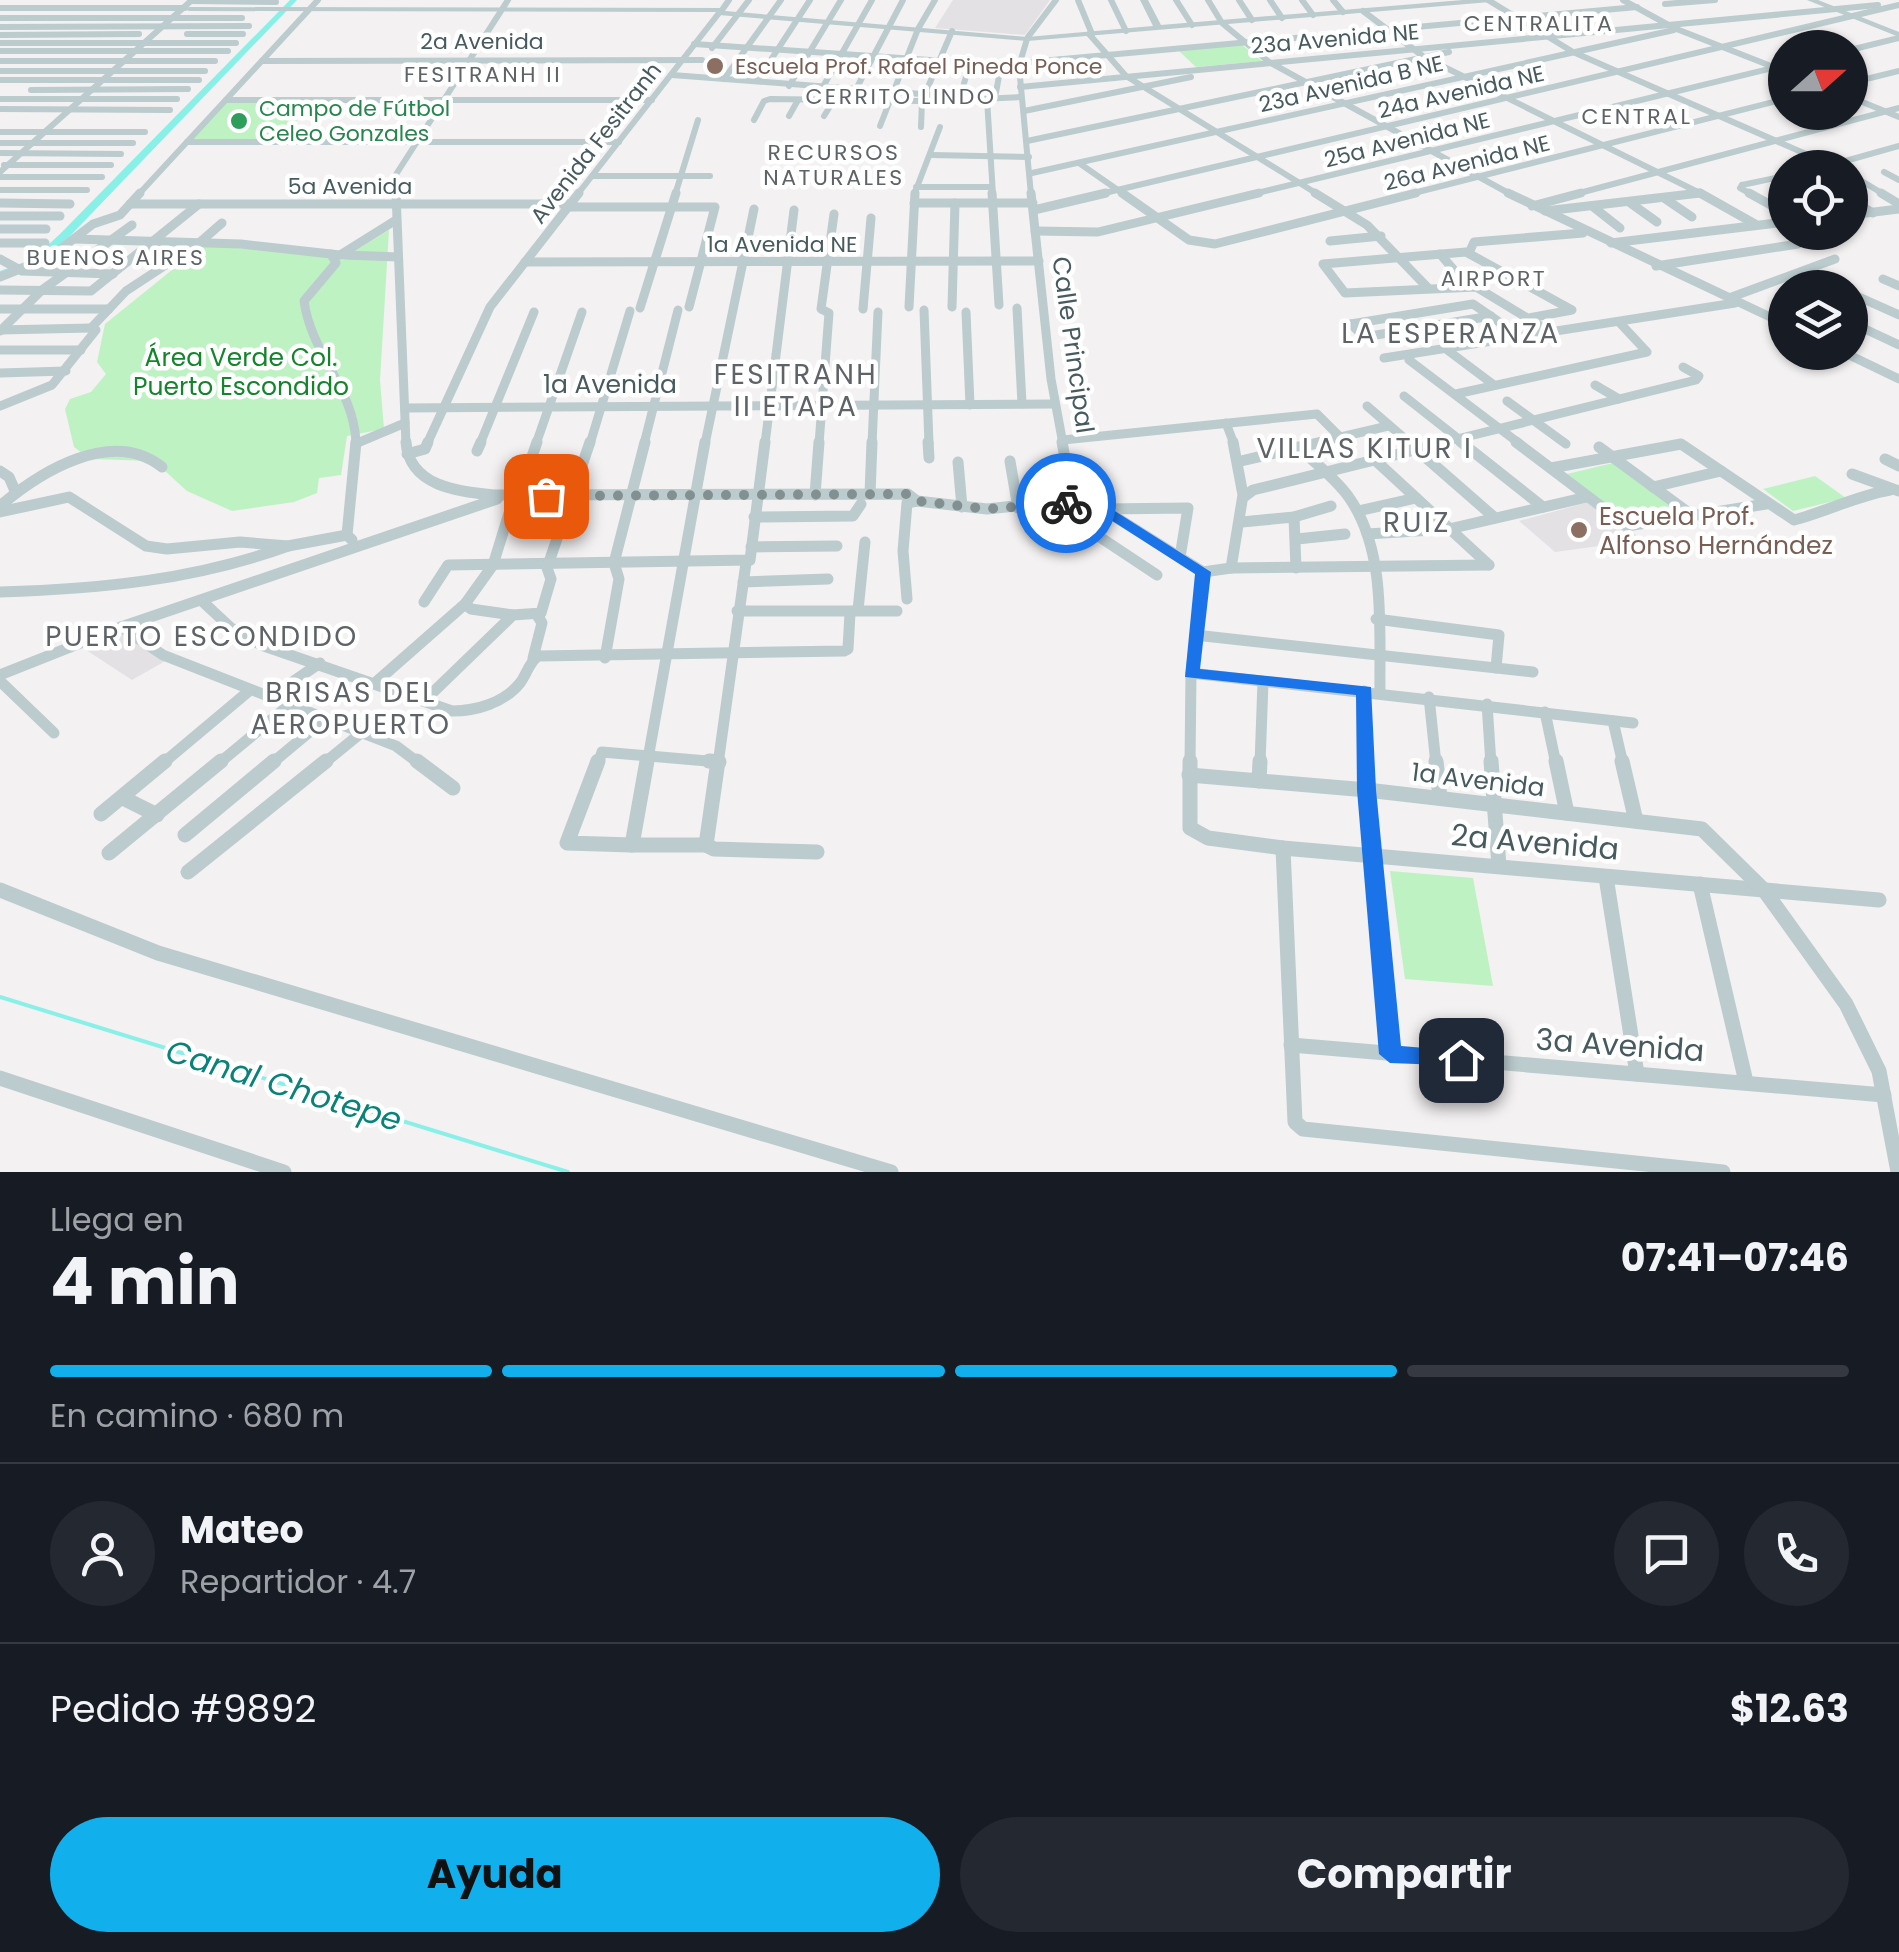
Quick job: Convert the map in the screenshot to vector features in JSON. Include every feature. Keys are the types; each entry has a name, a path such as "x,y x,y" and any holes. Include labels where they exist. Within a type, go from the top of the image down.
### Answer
{"street":[{"path":"4,9 146,9 155,0"},
{"path":"0,277 75,239 93,224 120,215 318,0"},
{"path":"508,0 395,176 405,423 407,454 412,465 431,480 475,494 815,495 866,499 908,494 917,501"},
{"name":"Avenida Fesitranh","path":"407,454 425,449 490,307 729,0"},
{"path":"690,76 749,0"},
{"path":"724,79 782,0"},
{"path":"757,82 810,0"},
{"path":"780,99 841,0"},
{"path":"816,100 872,0"},
{"path":"851,100 904,0"},
{"path":"880,126 918,28 935,0"},
{"name":"Calle Principal","path":"1056,0 1028,38 1019,64 1055,404 1071,490 1203,572"},
{"path":"1078,0 1091,34 1126,76 1381,236 1428,288"},
{"path":"1112,0 1126,31"},
{"path":"1144,0 1158,28"},
{"path":"1176,0 1192,25"},
{"path":"1208,0 1222,23 1269,62 1303,82 1536,208 1768,316"},
{"path":"1239,0 1252,20"},
{"path":"1270,0 1282,18"},
{"path":"1302,0 1313,15"},
{"path":"1333,0 1343,12"},
{"path":"1366,0 1374,10"},
{"path":"2,170 187,6 720,12 1028,38 1374,10 1398,4 1489,0 1572,52 1797,150"},
{"path":"1624,0 1678,29 1768,65"},
{"path":"1665,4 1715,0"},
{"path":"1810,0 1899,37"},
{"path":"1883,0 1897,6"},
{"path":"4,9 146,9 276,2"},
{"name":"23a Avenida NE","path":"991,98 1126,76 1897,6"},
{"name":"24a Avenida NE","path":"914,203 1033,206 1116,190 1897,6"},
{"path":"694,44 1001,65 1637,7"},
{"path":"4,9 81,18 242,18"},
{"path":"3,80 91,10"},
{"path":"1363,11 1424,57 1660,172 1755,224"},
{"path":"0,27 249,26"},
{"name":"23a Avenida B NE","path":"1032,173 1678,29"},
{"path":"921,127 923,97 952,31"},
{"path":"0,35 243,34"},
{"path":"1868,45 1899,37"},
{"path":"1027,141 1499,41"},
{"path":"0,43 236,43"},
{"path":"0,51 228,52"},
{"name":"2a Avenida","path":"262,61 702,60"},
{"path":"0,61 215,61"},
{"path":"960,97 970,62"},
{"path":"999,305 990,156 991,98 1001,65"},
{"path":"1024,111 1248,65"},
{"name":"25a Avenida NE","path":"1035,231 1082,234 1155,219 1768,70"},
{"path":"1868,78 1899,70"},
{"path":"0,71 205,71"},
{"path":"672,75 856,89 889,96 991,98"},
{"path":"3,80 198,80"},
{"path":"31,90 188,89"},
{"path":"754,120 767,100 863,100 889,96"},
{"path":"923,97 991,98"},
{"path":"0,99 177,99"},
{"path":"226,100 652,100"},
{"path":"789,116 798,100"},
{"path":"824,116 834,100"},
{"path":"860,113 863,100"},
{"name":"26a Avenida NE","path":"1155,219 1189,240 1215,244 1768,103"},
{"path":"1868,105 1899,117"},
{"path":"1536,208 1772,139 1899,108"},
{"path":"0,109 170,110"},
{"path":"202,600 231,628 246,636 452,711 476,710 522,681 542,623 538,615 551,580 547,568 552,564 600,407 656,262 698,120"},
{"path":"909,307 916,186 940,127"},
{"path":"0,132 145,132"},
{"path":"188,142 619,142"},
{"path":"0,143 133,143"},
{"path":"1868,156 1899,146"},
{"path":"0,153 121,154"},
{"path":"931,155 1029,157"},
{"path":"1079,163 1155,219"},
{"path":"2,170 111,165"},
{"path":"2,170 102,177"},
{"path":"1884,172 1899,180"},
{"path":"593,176 710,176"},
{"path":"1768,179 1740,188 1768,204"},
{"path":"916,186 992,187"},
{"path":"1868,186 1899,207"},
{"path":"0,190 88,190"},
{"path":"1536,208 1592,206 1700,193"},
{"path":"1664,198 1692,217"},
{"path":"1629,202 1657,222"},
{"path":"0,203 70,204"},
{"path":"952,307 954,203"},
{"name":"5a Avenida","path":"130,204 714,207 701,262"},
{"path":"0,290 91,291 199,204"},
{"path":"1592,206 1620,228"},
{"path":"1868,214 1899,207"},
{"path":"632,845 694,496 754,209"},
{"path":"706,845 738,612 746,563 750,560 794,210"},
{"path":"1868,210 1873,213"},
{"path":"815,495 829,313 821,308 834,214"},
{"path":"0,216 60,216"},
{"path":"863,308 871,218"},
{"path":"336,254 396,220"},
{"path":"91,328 126,291 200,243 222,223"},
{"path":"1606,243 1768,223"},
{"path":"0,330 42,290 132,225"},
{"path":"0,230 46,230"},
{"path":"1469,253 1474,242 1586,233"},
{"path":"1330,241 1381,236"},
{"path":"75,239 398,257"},
{"path":"0,243 46,243"},
{"path":"1656,266 1768,249"},
{"path":"1468,286 1345,293 1323,268 1327,262 1469,253 1572,310 1529,318"},
{"path":"336,254 336,263 304,301 305,325 314,347 353,402 356,441 349,482 351,514 347,535"},
{"path":"1440,254 1468,286 1552,332"},
{"path":"0,259 16,267 66,274 157,270"},
{"path":"1729,298 1835,259"},
{"name":"1a Avenida NE","path":"525,262 1039,260"},
{"path":"605,658 618,579 614,564 654,406 701,262"},
{"path":"1883,279 1899,286"},
{"path":"1868,301 1899,315"},
{"path":"1384,358 1740,302"},
{"path":"1491,316 1364,337 1351,324 1473,304 1491,316 1521,338"},
{"path":"1017,308 1022,404"},
{"path":"0,309 109,309"},
{"path":"924,310 929,458"},
{"path":"477,451 534,312"},
{"path":"374,682 466,604 493,565 512,496 582,312"},
{"path":"754,517 853,516 866,499 878,312"},
{"path":"966,312 970,405"},
{"path":"1410,314 1494,386"},
{"path":"1456,394 1647,352 1618,322"},
{"path":"0,330 96,330 66,371 46,389 6,396 0,406"},
{"path":"1868,331 1899,346"},
{"path":"0,350 81,350"},
{"path":"1410,354 1409,360 1627,526 1766,504"},
{"path":"1868,364 1899,379"},
{"path":"1248,491 1696,380 1698,376 1682,367"},
{"path":"0,373 66,371"},
{"path":"1595,386 1619,399"},
{"path":"1404,396 1543,507"},
{"path":"1507,400 1566,444"},
{"path":"1563,400 1579,409"},
{"name":"1a Avenida","path":"405,408 1055,404"},
{"path":"1367,406 1495,518"},
{"path":"1064,440 1317,414 1340,437"},
{"path":"356,441 405,423"},
{"path":"1226,423 1248,491 1231,568"},
{"path":"1241,460 1388,426"},
{"path":"1551,468 1616,459 1674,443 1721,471 1782,516 1806,520 1856,496 1895,490"},
{"path":"1599,446 1693,516"},
{"path":"1298,447 1358,512 1367,534 1376,568 1380,692"},
{"path":"0,509 43,473 77,460 140,453 162,466"},
{"path":"1885,459 1899,466"},
{"path":"1190,828 1191,673 1203,572 1231,568 1489,565 1375,460"},
{"path":"1010,461 1018,508"},
{"path":"958,462 962,507"},
{"path":"0,471 9,477 16,492"},
{"path":"1653,486 1721,471"},
{"path":"1852,474 1895,490"},
{"path":"54,733 0,678 122,627 512,496"},
{"path":"0,509 69,497 146,546 168,549 240,542 288,546"},
{"path":"1367,534 1449,529 1588,497"},
{"path":"907,599 907,503 1018,508 1088,498"},
{"path":"1358,512 1416,498"},
{"path":"1059,504 1062,512 1157,575"},
{"path":"1242,522 1294,517 1332,506"},
{"path":"1104,509 1188,508 1180,557"},
{"path":"1294,517 1296,568"},
{"path":"1297,539 1345,534"},
{"path":"0,592 46,591 226,570 288,546 347,535"},
{"path":"347,535 358,546"},
{"path":"533,658 844,651 848,649 865,542"},
{"path":"751,547 837,546"},
{"path":"424,602 445,566 746,563"},
{"path":"743,582 828,579"},
{"path":"466,604 471,609 538,615"},
{"path":"738,612 896,611"},
{"path":"424,701 514,615"},
{"path":"1376,619 1499,634 1496,668"},
{"path":"122,627 163,655 396,746 453,788"},
{"path":"1195,635 1532,672"},
{"path":"268,698 320,664"},
{"path":"1191,673 1634,723"},
{"path":"1259,781 1262,682"},
{"path":"102,814 249,691"},
{"path":"1364,691 1367,790 1390,1054"},
{"path":"1429,698 1440,798"},
{"path":"1487,704 1499,866"},
{"path":"109,854 288,706"},
{"path":"1545,712 1567,813"},
{"path":"185,835 325,719"},
{"path":"1612,720 1636,820"},
{"path":"188,872 361,733"},
{"path":"719,762 602,752 567,843 706,845 714,850 817,852"},
{"name":"1a Avenida","path":"1189,775 1367,790 1702,829 1764,890"},
{"path":"128,793 128,800 157,815"},
{"name":"2a Avenida","path":"1190,828 1208,838 1283,848 1879,900"},
{"path":"1283,848 1295,1122 1303,1128 1724,1172"},
{"path":"1606,877 1637,1074"},
{"path":"1700,884 1746,1082"},
{"path":"0,890 158,953 890,1172"},
{"path":"1764,890 1846,1004 1880,1070 1898,1172"},
{"name":"3a Avenida","path":"1291,1045 1884,1095"},
{"path":"0,1078 284,1172"}],"shaded area":[{"path":"953,0 1050,0 1025,35 935,28"},
{"name":"Escuela Prof. Alfonso Hernández","path":"1589,502 1643,540 1555,552 1519,521"},
{"path":"120,630 167,660 132,680 80,646"}],"green space":[{"path":"1242,45 1262,61 1196,67 1179,51"},
{"path":"225,101 312,101 281,141 188,141"},
{"name":"Área Verde Col. Puerto Escondido","path":"389,230 380,380 384,429 347,436 341,475 319,478 317,493 294,502 232,511 187,491 154,461 90,459 74,447 65,409 70,399 91,392 106,374 97,362 105,324 203,245 345,257"},
{"path":"1613,463 1678,511 1630,523 1567,474"},
{"path":"1815,476 1846,498 1793,511 1763,489"},
{"path":"1390,871 1473,878 1493,986 1405,979"}],"water":[{"path":"290,0 297,0 69,237 52,251 0,275 0,271 33,259 60,234"}],"waterway":[{"name":"Canal Chotepe","path":"0,997 568,1172"}],"way so far":[{"path":"546,496 908,494 917,501 987,509 1066,503"}],"place":[{"name":"Escuela Prof. Rafael Pineda Ponce","path":"715,66"},
{"name":"Campo de Fútbol Celeo Gonzales","path":"239,121"},
{"name":"Escuela Prof. Alfonso Hernández","path":"1579,530"}],"district":[{"name":"CENTRALITA","path":"1539,23"},
{"name":"FESITRANH II","path":"483,74"},
{"name":"CERRITO LINDO","path":"901,96"},
{"name":"CENTRAL","path":"1637,116"},
{"name":"RECURSOS NATURALES","path":"834,164"},
{"name":"BUENOS AIRES","path":"116,257"},
{"name":"AIRPORT","path":"1494,278"},
{"name":"LA ESPERANZA","path":"1451,333"},
{"name":"FESITRANH II ETAPA","path":"796,390"},
{"name":"VILLAS KITUR I","path":"1365,448"},
{"name":"RUIZ","path":"1417,522"},
{"name":"PUERTO ESCONDIDO","path":"202,636"},
{"name":"BRISAS DEL AEROPUERTO","path":"351,708"}],"route":[{"path":"1066,503 1088,498 1203,572 1191,673 1364,691 1367,790 1390,1054 1461,1060"}]}
